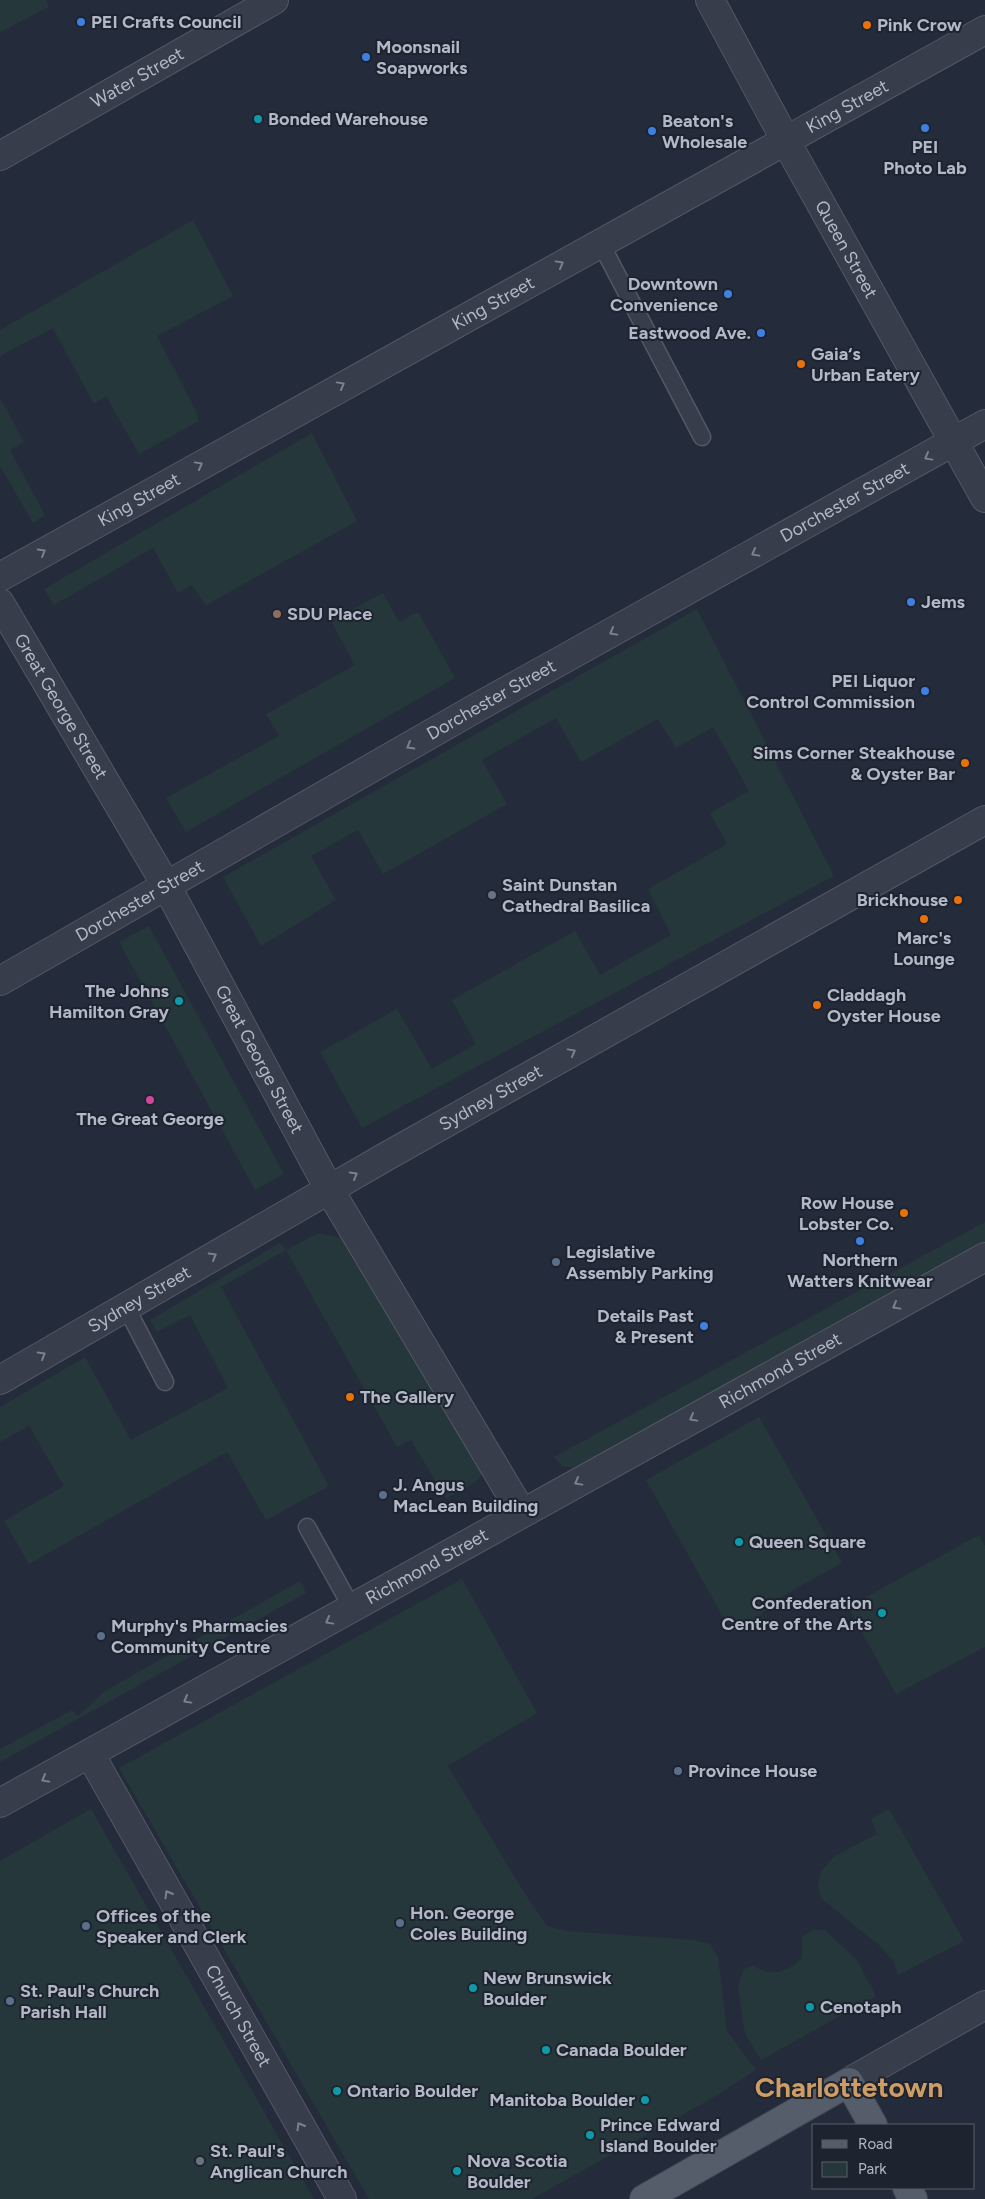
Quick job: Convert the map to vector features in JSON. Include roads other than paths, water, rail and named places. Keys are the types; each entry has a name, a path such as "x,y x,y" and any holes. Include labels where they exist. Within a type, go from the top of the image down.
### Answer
{"main road":[{"path":"644,2199 848,2082 872,2124"}],"street":[{"name":"Water Street","path":"0,156 274,0"},
{"name":"Queen Street","path":"710,0 786,142 985,498"},
{"name":"King Street","path":"0,576 985,30"},
{"name":"Dorchester Street","path":"0,981 476,708 985,424"},
{"name":"Great George Street","path":"0,603 166,885 329,1189 522,1513"},
{"name":"Sydney Street","path":"0,1380 329,1189 985,820"},
{"name":"Richmond Street","path":"0,1803 985,1257"},
{"name":"Church Street","path":"90,1754 342,2199"},
{"path":"848,2082 985,2005"}],"lane":[{"path":"600,242 702,436"},
{"path":"126,1307 165,1382"},
{"path":"307,1527 352,1608"}],"place":[{"name":"PEI Crafts Council","path":"81,22"},
{"name":"Pink Crow","path":"867,25"},
{"name":"Moonsnail Soapworks","path":"366,57"},
{"name":"Bonded Warehouse","path":"258,119"},
{"name":"PEI Photo Lab","path":"925,128"},
{"name":"Beaton's Wholesale","path":"652,131"},
{"name":"Downtown Convenience","path":"728,294"},
{"name":"Eastwood Ave.","path":"761,333"},
{"name":"Gaia‘s Urban Eatery","path":"801,364"},
{"name":"Jems","path":"911,602"},
{"name":"SDU Place","path":"277,614"},
{"name":"PEI Liquor Control Commission","path":"925,691"},
{"name":"Sims Corner Steakhouse & Oyster Bar","path":"965,763"},
{"name":"Saint Dunstan Cathedral Basilica","path":"492,895"},
{"name":"Brickhouse","path":"958,900"},
{"name":"Marc's Lounge","path":"924,919"},
{"name":"The Johns Hamilton Gray","path":"179,1001"},
{"name":"Claddagh Oyster House","path":"817,1005"},
{"name":"The Great George","path":"150,1100"},
{"name":"Row House Lobster Co.","path":"904,1213"},
{"name":"Northern Watters Knitwear","path":"860,1241"},
{"name":"Legislative Assembly Parking","path":"556,1262"},
{"name":"Details Past & Present","path":"704,1326"},
{"name":"The Gallery","path":"350,1397"},
{"name":"J. Angus MacLean Building","path":"383,1495"},
{"name":"Queen Square","path":"739,1542"},
{"name":"Confederation Centre of the Arts","path":"882,1613"},
{"name":"Murphy's Pharmacies Community Centre","path":"101,1636"},
{"name":"Province House","path":"678,1771"},
{"name":"Hon. George Coles Building","path":"400,1923"},
{"name":"Offices of the Speaker and Clerk","path":"86,1926"},
{"name":"New Brunswick Boulder","path":"473,1988"},
{"name":"St. Paul's Church Parish Hall","path":"10,2001"},
{"name":"Cenotaph","path":"810,2007"},
{"name":"Canada Boulder","path":"546,2050"},
{"name":"Ontario Boulder","path":"337,2091"},
{"name":"Manitoba Boulder","path":"645,2100"},
{"name":"Prince Edward Island Boulder","path":"590,2135"},
{"name":"St. Paul's Anglican Church","path":"200,2161"},
{"name":"Nova Scotia Boulder","path":"457,2171"}],"district":[{"name":"Charlottetown","path":"849,2087"}]}
